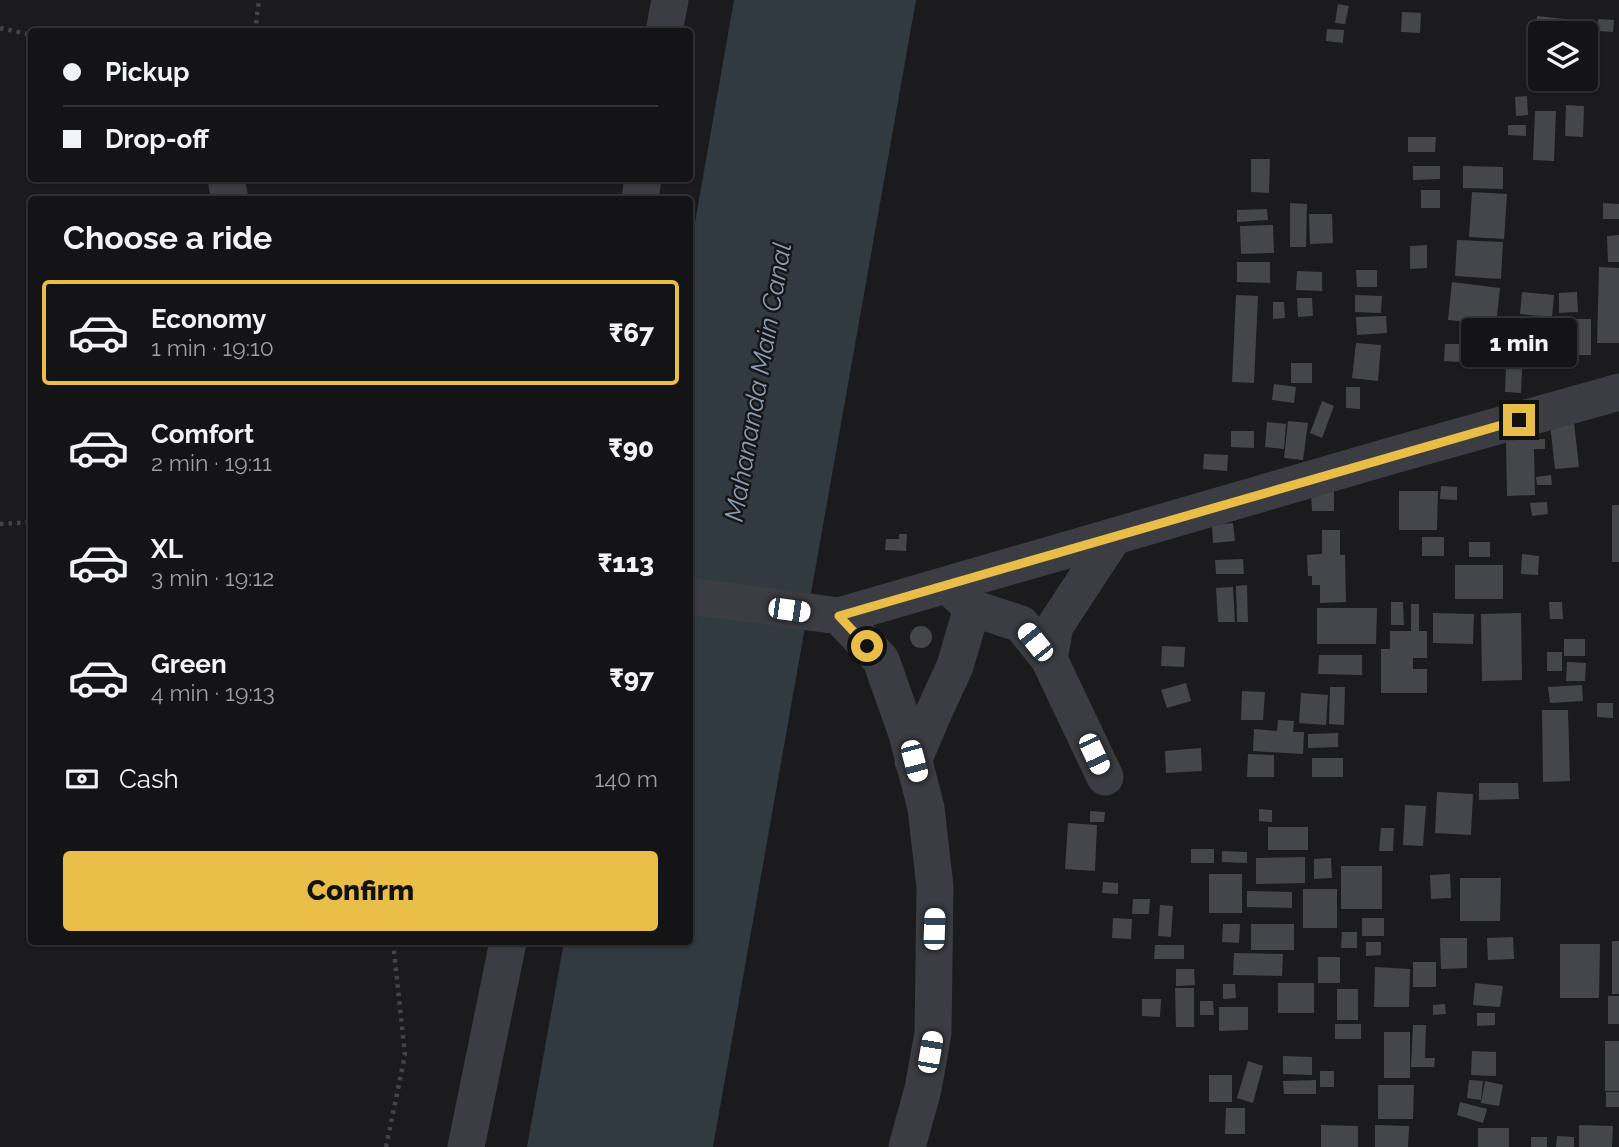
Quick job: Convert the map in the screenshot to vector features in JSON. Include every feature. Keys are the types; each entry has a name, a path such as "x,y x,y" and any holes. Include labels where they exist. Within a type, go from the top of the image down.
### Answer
{"street":[{"path":"665,28 670,0"},
{"path":"693,596 839,616 960,596 1114,536 1619,392"},
{"path":"1049,659 1055,626 1114,536"},
{"path":"960,596 1021,624 1049,659 1105,777"},
{"path":"914,761 955,666 960,596"},
{"path":"839,616 881,660 907,734 926,808 935,887 933,1033 923,1089 907,1147"},
{"path":"466,1147 507,945"}],"path":[{"path":"256,28 259,0"},
{"path":"0,28 28,35"},
{"path":"0,524 28,522"},
{"path":"386,1147 405,1055 393,945"}],"water":[{"name":"Mahananda Main Canal","path":"734,0 916,0 713,1147 527,1147 563,945 693,945 693,234"}],"building":[{"path":"1338,4 1349,6 1345,24 1335,23"},
{"path":"1402,12 1421,13 1420,33 1401,32"},
{"path":"1537,16 1565,19 1565,21 1537,21"},
{"path":"1571,19 1587,19 1587,21"},
{"path":"1614,20 1613,32 1598,31 1598,21"},
{"path":"1327,29 1344,30 1343,43 1326,41"},
{"path":"1527,96 1528,115 1516,116 1515,97"},
{"path":"1566,105 1584,106 1583,137 1565,136"},
{"path":"1535,111 1556,111 1554,161 1533,160"},
{"path":"1508,125 1526,125 1526,136 1508,135"},
{"path":"1408,137 1436,137 1435,152 1408,152"},
{"path":"1251,159 1270,159 1269,193 1251,192"},
{"path":"1413,166 1440,166 1440,179 1413,180"},
{"path":"1463,166 1503,167 1503,189 1463,188"},
{"path":"1421,190 1440,190 1440,208 1421,208"},
{"path":"1472,192 1507,194 1504,239 1469,237"},
{"path":"1290,203 1307,204 1306,247 1290,247"},
{"path":"1603,203 1619,204 1619,219 1603,219"},
{"path":"1267,209 1268,220 1237,222 1237,210"},
{"path":"1309,214 1332,214 1333,243 1310,244"},
{"path":"1273,225 1274,253 1241,254 1240,226"},
{"path":"1619,235 1619,262 1608,262 1607,236"},
{"path":"1457,240 1503,242 1501,279 1455,276"},
{"path":"1427,245 1427,268 1410,269 1410,246"},
{"path":"1237,262 1270,262 1270,283 1237,282"},
{"path":"1599,267 1619,268 1619,343 1597,343"},
{"path":"1356,270 1377,270 1377,287 1357,287"},
{"path":"1297,271 1322,272 1322,291 1296,290"},
{"path":"1452,282 1500,288 1496,325 1448,320"},
{"path":"1522,292 1554,295 1552,317 1520,314"},
{"path":"1577,292 1578,312 1559,313 1559,293"},
{"path":"1236,295 1258,296 1254,383 1232,382"},
{"path":"1355,295 1382,296 1381,313 1355,312"},
{"path":"1297,298 1312,298 1313,316 1298,317"},
{"path":"1273,302 1284,302 1285,318 1273,319"},
{"path":"1386,316 1387,333 1357,335 1356,317"},
{"path":"1564,319 1591,319 1591,355 1563,355"},
{"path":"1514,324 1551,325 1550,341 1513,339"},
{"path":"1466,331 1476,331 1475,355 1465,354"},
{"path":"1356,343 1381,345 1378,381 1352,378"},
{"path":"1445,344 1461,344 1459,362 1444,361"},
{"path":"1513,344 1543,346 1542,365 1512,363"},
{"path":"1479,350 1493,350 1493,366 1479,366"},
{"path":"1291,363 1312,363 1312,383 1291,383"},
{"path":"1506,367 1522,369 1521,393 1505,392"},
{"path":"1274,384 1296,387 1294,403 1272,400"},
{"path":"1346,387 1360,387 1360,409 1346,408"},
{"path":"1322,401 1334,406 1322,438 1310,433"},
{"path":"1288,421 1308,423 1303,460 1284,458"},
{"path":"1267,422 1286,424 1284,449 1265,447"},
{"path":"1574,422 1579,467 1555,469 1550,424"},
{"path":"1231,431 1254,431 1254,448 1231,447"},
{"path":"1545,439 1545,449 1534,449 1535,495 1507,496 1506,440"},
{"path":"1204,454 1228,455 1227,471 1203,469"},
{"path":"1551,475 1552,485 1537,485 1536,477"},
{"path":"1441,486 1457,487 1457,500 1440,499"},
{"path":"1311,491 1334,491 1334,511 1312,511"},
{"path":"1399,491 1438,491 1437,530 1399,530"},
{"path":"1547,502 1548,514 1532,516 1530,503"},
{"path":"1612,505 1619,505 1619,562 1612,562"},
{"path":"1233,523 1235,541 1213,543 1212,525"},
{"path":"1322,530 1340,530 1340,555 1345,555 1346,602 1320,603 1320,585 1312,585 1312,576 1308,576 1307,555 1322,554"},
{"path":"899,534 907,534 906,551 885,550 886,539 899,539"},
{"path":"1422,537 1444,537 1444,556 1422,556"},
{"path":"1469,542 1490,542 1490,557 1469,557"},
{"path":"1522,554 1539,556 1538,575 1521,574"},
{"path":"1243,559 1244,574 1216,574 1215,560"},
{"path":"1455,565 1503,565 1503,599 1455,599"},
{"path":"1247,585 1248,622 1237,622 1236,586"},
{"path":"1233,587 1235,622 1218,622 1216,588"},
{"path":"1391,602 1403,602 1404,625 1391,625"},
{"path":"1549,602 1562,602 1563,619 1550,619"},
{"path":"1411,604 1419,604 1419,631 1427,631 1427,658 1413,658 1413,669 1427,669 1427,693 1381,693 1381,649 1390,649 1390,631 1411,631"},
{"path":"1317,608 1377,608 1376,644 1317,644"},
{"path":"1433,613 1474,614 1473,644 1433,643"},
{"path":"1521,613 1522,680 1482,681 1481,614"},
{"path":"921,626 929,629 932,637 929,645 921,648 913,645 910,637 913,629"},
{"path":"1564,639 1585,639 1585,656 1564,656"},
{"path":"1162,646 1185,647 1184,667 1161,666"},
{"path":"1547,652 1562,652 1562,671 1547,671"},
{"path":"1319,655 1362,655 1362,675 1318,674"},
{"path":"1567,662 1586,663 1585,681 1566,681"},
{"path":"1186,683 1191,701 1167,708 1161,690"},
{"path":"1582,685 1583,701 1550,703 1548,687"},
{"path":"1330,687 1345,687 1344,725 1329,724"},
{"path":"1242,691 1265,692 1263,720 1241,720"},
{"path":"1301,693 1328,695 1326,725 1299,723"},
{"path":"1597,703 1613,703 1613,718 1597,717"},
{"path":"1542,710 1568,710 1570,781 1543,782"},
{"path":"1278,720 1294,721 1293,732 1304,732 1303,754 1253,751 1254,729 1277,731"},
{"path":"1338,733 1338,747 1308,748 1308,734"},
{"path":"1201,748 1202,771 1166,773 1165,751"},
{"path":"1248,754 1274,755 1274,777 1247,777"},
{"path":"1312,758 1343,758 1343,777 1312,777"},
{"path":"1479,783 1518,783 1519,799 1479,800"},
{"path":"1437,792 1473,794 1471,835 1435,833"},
{"path":"1405,805 1426,806 1423,846 1403,845"},
{"path":"1259,809 1272,810 1272,822 1259,821"},
{"path":"1090,811 1105,812 1104,822 1090,822"},
{"path":"1068,823 1097,825 1095,871 1065,869"},
{"path":"1268,827 1308,827 1308,850 1268,850"},
{"path":"1381,828 1394,828 1393,851 1379,851"},
{"path":"1191,849 1214,849 1214,863 1191,863"},
{"path":"1222,851 1247,852 1247,863 1222,862"},
{"path":"1305,857 1305,883 1256,884 1256,858"},
{"path":"1331,858 1332,878 1314,879 1314,859"},
{"path":"1341,866 1382,866 1382,909 1341,909"},
{"path":"1209,874 1242,874 1242,913 1209,913"},
{"path":"1450,874 1451,898 1431,899 1430,875"},
{"path":"1460,878 1501,878 1500,921 1460,921"},
{"path":"1103,882 1118,883 1118,894 1102,893"},
{"path":"1303,889 1337,889 1337,928 1303,928"},
{"path":"1247,891 1292,892 1292,908 1247,907"},
{"path":"1133,899 1150,899 1149,914 1132,914"},
{"path":"1160,905 1173,906 1171,937 1158,936"},
{"path":"1113,918 1132,919 1131,939 1112,938"},
{"path":"1362,918 1384,918 1384,936 1362,936"},
{"path":"1223,924 1240,924 1239,943 1222,942"},
{"path":"1251,924 1294,924 1294,950 1251,950"},
{"path":"1342,932 1357,932 1357,948 1341,948"},
{"path":"1513,937 1514,959 1488,960 1487,938"},
{"path":"1440,938 1467,938 1467,968 1441,969"},
{"path":"1612,941 1619,941 1619,994 1612,994"},
{"path":"1366,942 1381,942 1381,955 1366,956"},
{"path":"1560,944 1600,944 1599,998 1560,998"},
{"path":"1155,945 1184,945 1184,959 1154,959"},
{"path":"1234,953 1283,954 1282,976 1233,975"},
{"path":"1318,957 1340,957 1340,983 1318,983"},
{"path":"1413,962 1436,962 1436,987 1413,987"},
{"path":"1375,967 1410,969 1409,1007 1374,1007"},
{"path":"1176,969 1194,969 1195,985 1176,986"},
{"path":"1278,983 1314,983 1314,1013 1278,1013"},
{"path":"1475,983 1503,986 1500,1007 1473,1005"},
{"path":"1223,984 1235,984 1236,998 1223,999"},
{"path":"1175,988 1194,988 1194,1027 1176,1027"},
{"path":"1337,989 1358,989 1358,1020 1337,1020"},
{"path":"1608,996 1619,996 1619,1024 1608,1024"},
{"path":"1142,999 1161,999 1160,1017 1142,1016"},
{"path":"1200,1001 1213,1001 1214,1015 1200,1015"},
{"path":"1445,1004 1446,1014 1433,1015 1433,1005"},
{"path":"1219,1007 1248,1007 1248,1030 1219,1031"},
{"path":"1477,1013 1495,1013 1495,1025 1477,1026"},
{"path":"1335,1024 1361,1024 1361,1039 1335,1039"},
{"path":"1413,1025 1426,1025 1425,1058 1435,1058 1434,1067 1411,1067"},
{"path":"1384,1032 1410,1032 1410,1078 1384,1078"},
{"path":"1605,1041 1619,1041 1619,1091 1605,1091"},
{"path":"1472,1051 1496,1052 1496,1076 1471,1075"},
{"path":"1283,1056 1312,1057 1312,1075 1283,1074"},
{"path":"1248,1061 1263,1066 1253,1103 1237,1098"},
{"path":"1320,1071 1334,1071 1334,1087 1320,1087"},
{"path":"1209,1075 1232,1075 1232,1102 1209,1102"},
{"path":"1316,1080 1316,1094 1284,1094 1283,1081"},
{"path":"1469,1080 1483,1081 1481,1100 1467,1098"},
{"path":"1485,1081 1503,1085 1499,1106 1481,1103"},
{"path":"1378,1085 1414,1085 1413,1119 1378,1119"},
{"path":"1606,1092 1619,1092 1619,1107 1606,1107"},
{"path":"1460,1102 1487,1109 1483,1123 1457,1115"},
{"path":"1226,1108 1245,1108 1245,1134 1225,1134"},
{"path":"1321,1125 1358,1126 1358,1147 1321,1147"},
{"path":"1375,1125 1409,1126 1408,1147 1375,1147"},
{"path":"1579,1125 1613,1126 1612,1147 1579,1147"},
{"path":"1478,1128 1509,1128 1509,1147 1478,1147"},
{"path":"1557,1136 1574,1137 1574,1147 1556,1147"},
{"path":"1531,1137 1547,1137 1547,1147 1531,1147"}],"route":[{"path":"867,646 839,616 1519,420"}]}
